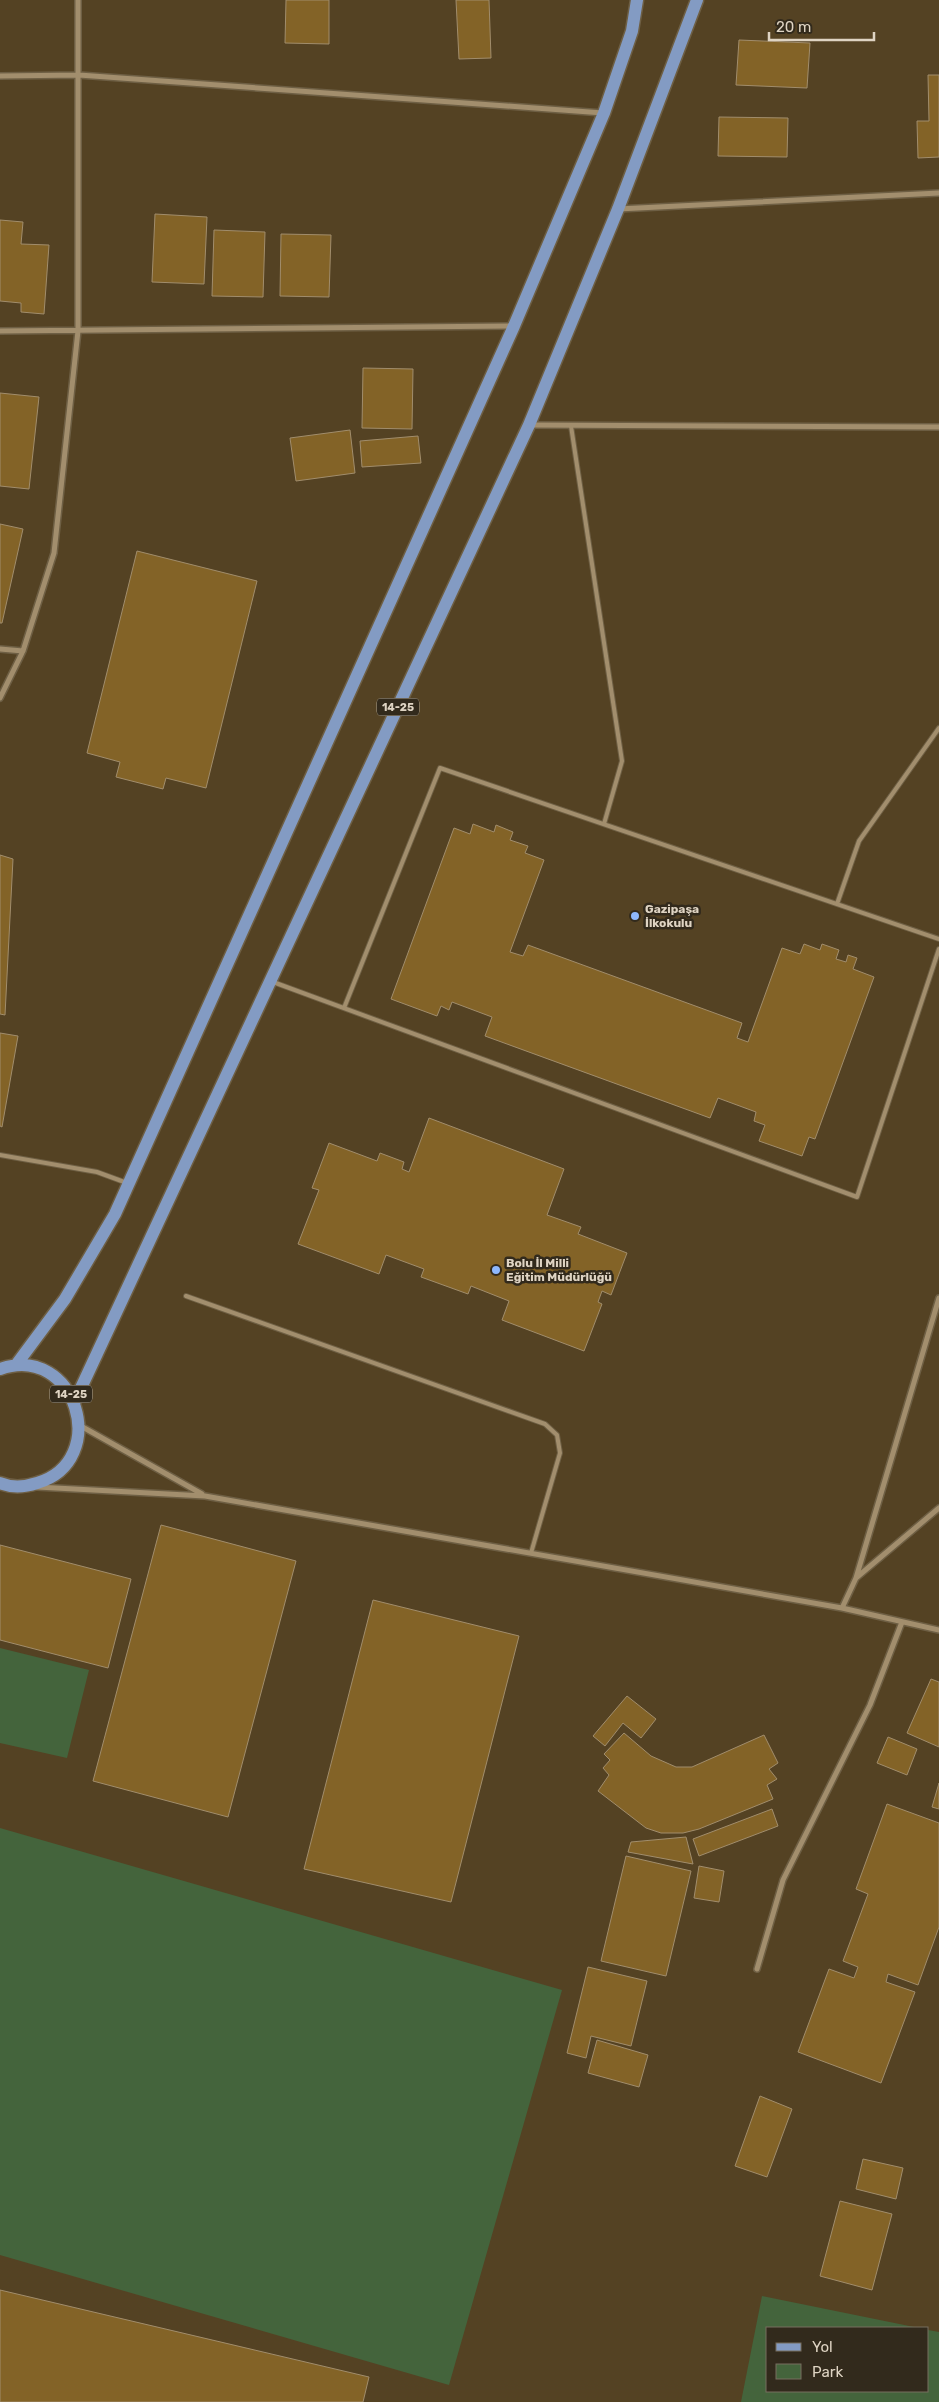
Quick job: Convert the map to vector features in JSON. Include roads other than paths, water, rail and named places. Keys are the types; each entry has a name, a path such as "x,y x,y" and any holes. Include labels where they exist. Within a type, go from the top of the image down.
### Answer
{"main road":[{"path":"16,1365 65,1299 115,1214 514,326 604,113 632,31 638,0"},
{"name":"14-25","path":"74,1403 529,425 618,209 697,0"},
{"name":"14-25","path":"0,1369 16,1365 32,1366 46,1371 58,1379 71,1394 78,1413 79,1434 73,1453 61,1469 45,1481 26,1487"},
{"path":"0,1483 26,1487"}],"street":[{"path":"0,698 23,652 54,553 78,331 78,0"},
{"path":"0,76 79,76 604,113"},
{"path":"618,209 939,192"},
{"path":"0,331 514,326"},
{"path":"529,425 939,427"},
{"path":"0,649 23,652"},
{"path":"842,1608 856,1578 939,1298"},
{"path":"79,1425 205,1496"},
{"path":"26,1487 205,1496 842,1608 939,1630"},
{"path":"856,1578 939,1508"},
{"path":"757,1969 783,1880 870,1705 902,1622"}],"lane":[{"path":"571,426 622,761 604,824"},
{"path":"837,904 859,842 939,728"},
{"path":"344,1008 440,768 939,939"},
{"path":"271,981 857,1197 939,949"},
{"path":"0,1155 97,1172 129,1183"},
{"path":"186,1296 546,1424 557,1435 560,1454 531,1553"}],"place":[{"name":"Gazipaşa İlkokulu","path":"635,916"},
{"name":"Bolu İl Milli Eğitim Müdürlüğü","path":"496,1270"}]}
